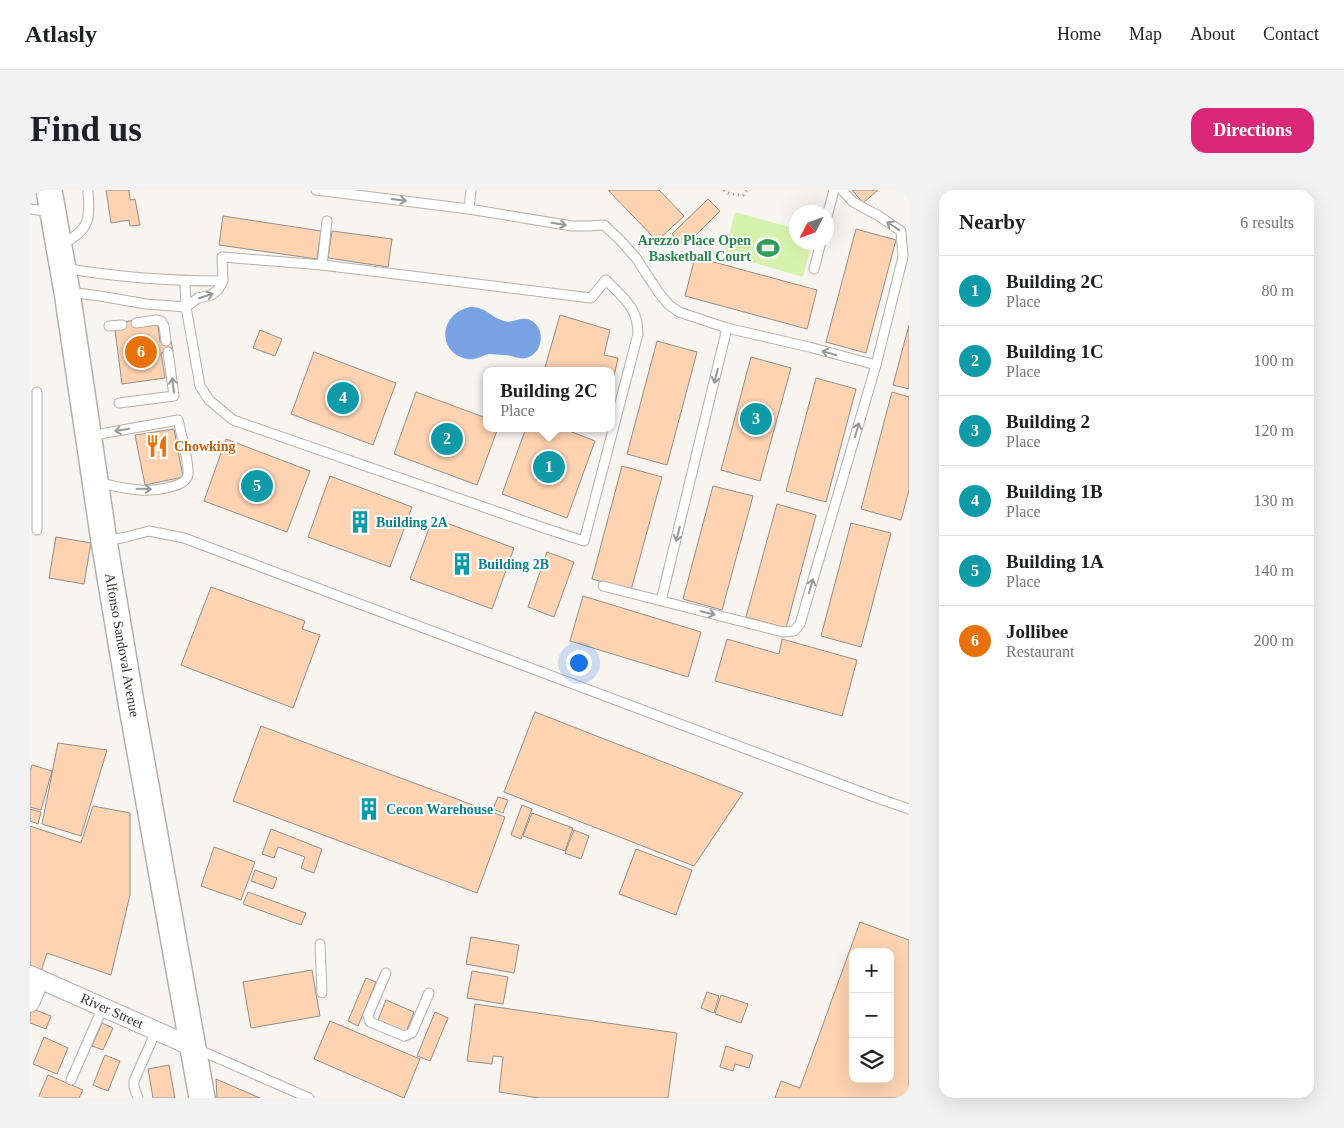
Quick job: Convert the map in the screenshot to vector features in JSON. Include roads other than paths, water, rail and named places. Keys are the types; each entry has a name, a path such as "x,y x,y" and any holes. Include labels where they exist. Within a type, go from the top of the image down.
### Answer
{"main road":[{"name":"Alfonso Sandoval Avenue","path":"44,204 60,257 131,702 202,1098"}],"street":[{"name":"River Street","path":"35,977 193,1048"},
{"path":"30,1003 35,977"}],"lane":[{"path":"88,190 88,221 60,257 84,272 185,281 223,281"},
{"path":"316,190 377,194 572,226 604,225 636,258 659,293 679,312 727,328 876,365"},
{"path":"469,209 472,190"},
{"path":"830,205 834,190"},
{"path":"603,586 783,632 794,631 800,624 876,365 903,257 901,231 853,202 842,190"},
{"path":"322,265 327,222"},
{"path":"814,269 819,250"},
{"path":"66,292 146,304 186,307 198,298 211,296 218,290 223,281 222,257 322,265 591,298 606,280 632,307 638,324 638,334 615,422"},
{"path":"185,281 186,307 200,386 209,400 234,420 584,541 612,432"},
{"path":"136,323 161,321 164,326 166,341"},
{"path":"110,326 122,325"},
{"path":"661,601 727,328"},
{"path":"119,403 174,396 168,352"},
{"path":"37,392 37,530"},
{"path":"88,436 178,420 187,464 188,474 186,480 171,486 141,490 95,482"},
{"path":"104,541 149,531 184,538 909,808"},
{"path":"320,944 322,993"},
{"path":"386,973 368,1015 370,1022 404,1036 408,1035 412,1033 429,993"},
{"path":"71,1080 103,1007"},
{"path":"138,1098 134,1081 156,1031"},
{"path":"193,1048 308,1098"}],"water":[{"path":"470,307 482,309 504,321 510,322 526,319 535,323 541,334 541,340 536,351 526,358 489,354 470,359 463,358 454,353 446,339 448,323 453,316"}],"place":[{"name":"Arezzo Place Open Basketball Court","path":"768,248"},
{"name":"Jollibee","path":"141,352"},
{"name":"Building 1B","path":"343,398"},
{"name":"Building 2","path":"756,419"},
{"name":"Building 1C","path":"447,439"},
{"name":"Chowking","path":"157,446"},
{"name":"Building 2C","path":"549,467"},
{"name":"Building 1A","path":"257,486"},
{"name":"Building 2A","path":"360,522"},
{"name":"Building 2B","path":"462,564"},
{"name":"Cecon Warehouse","path":"369,809"}]}
